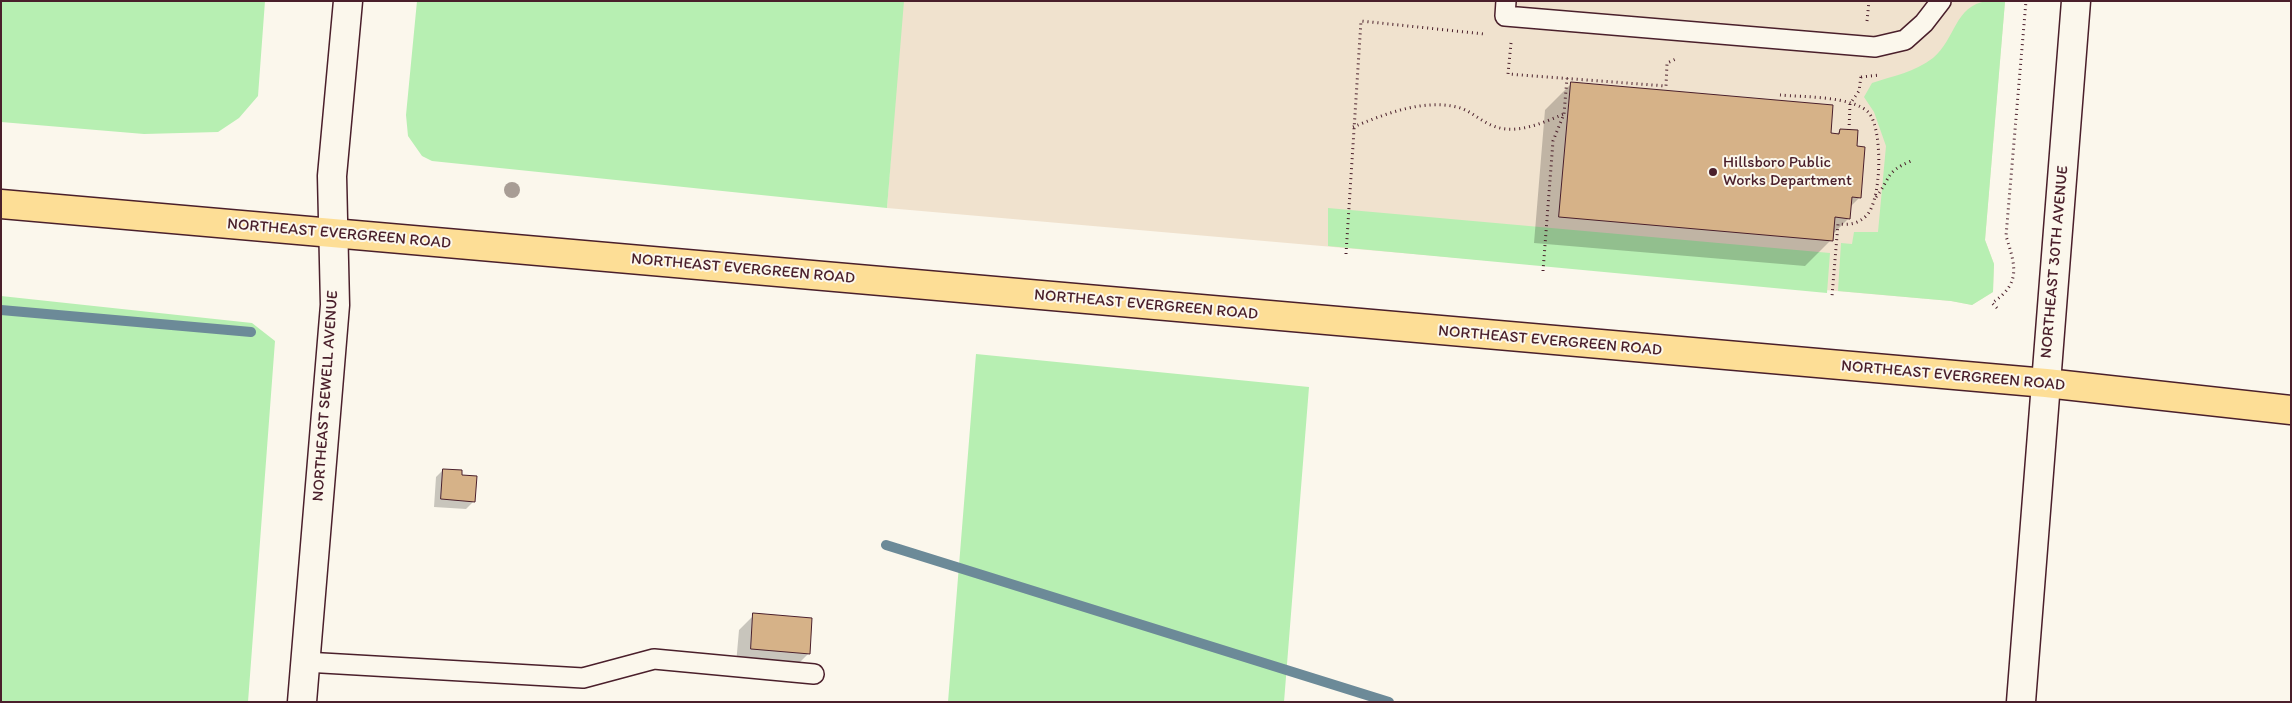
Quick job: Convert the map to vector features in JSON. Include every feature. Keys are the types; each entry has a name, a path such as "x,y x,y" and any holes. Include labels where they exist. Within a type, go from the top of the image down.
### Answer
{"main road":[{"name":"NORTHEAST EVERGREEN ROAD","path":"1,204 2046,383 2291,410"}],"street":[{"name":"NORTHEAST SEWELL AVENUE","path":"302,702 335,305 332,176 348,1"},
{"name":"NORTHEAST 30TH AVENUE","path":"2021,702 2076,1"}],"lane":[{"path":"1506,1 1505,16 1875,47 1905,40 1924,23 1942,1"},
{"path":"305,662 583,678 654,659 814,674"}],"path":[{"path":"1867,30 1869,1"},
{"path":"1997,308 1992,303 2012,285 2014,265 2006,236 2026,1"},
{"path":"1346,254 1361,21 1487,34"},
{"path":"1506,36 1512,41 1508,74 1666,86 1667,63 1676,58 1683,59"},
{"path":"1849,130 1850,104 1859,91 1862,70"},
{"path":"1543,271 1553,141 1564,114 1567,78"},
{"path":"1780,96 1844,101 1869,113 1876,130 1879,153 1876,198"},
{"path":"1354,127 1381,116 1418,106 1457,107 1474,114 1491,125 1510,130 1540,124 1564,114"},
{"path":"1832,296 1838,224 1851,225 1867,216 1883,188 1886,178 1896,167 1911,161"}],"shaded area":[{"path":"902,1 2005,1 1985,240 1994,264 1993,292 1972,305 1951,301 887,208"}],"green space":[{"path":"1,1 265,1 258,96 239,118 218,132 144,134 1,122"},
{"path":"417,1 904,1 887,208 432,161 422,156 408,136 406,115"},
{"path":"1987,1 2005,2 1985,240 1994,264 1993,292 1972,305 1951,301 1838,291 1841,243 1852,244 1854,232 1878,232 1886,146 1874,112 1864,97 1872,83 1911,70 1933,58 1941,50 1961,16 1976,4"},
{"path":"1328,208 1830,253 1827,293 1328,246"},
{"path":"1,296 252,323 275,341 248,702 1,702"},
{"path":"976,354 1309,387 1284,702 948,702"}],"building":[{"name":"Hillsboro Public Works Department","path":"1571,82 1833,105 1831,133 1839,134 1840,129 1858,130 1857,146 1865,147 1861,198 1852,197 1850,219 1835,217 1833,241 1559,217"},
{"path":"443,469 462,470 462,475 477,476 475,502 441,499"},
{"path":"753,613 812,618 810,654 751,649"}],"waterway":[{"path":"1,310 251,332"},
{"path":"886,545 1389,702"}],"place":[{"name":"Hillsboro Public Works Department","path":"1713,172"}]}
